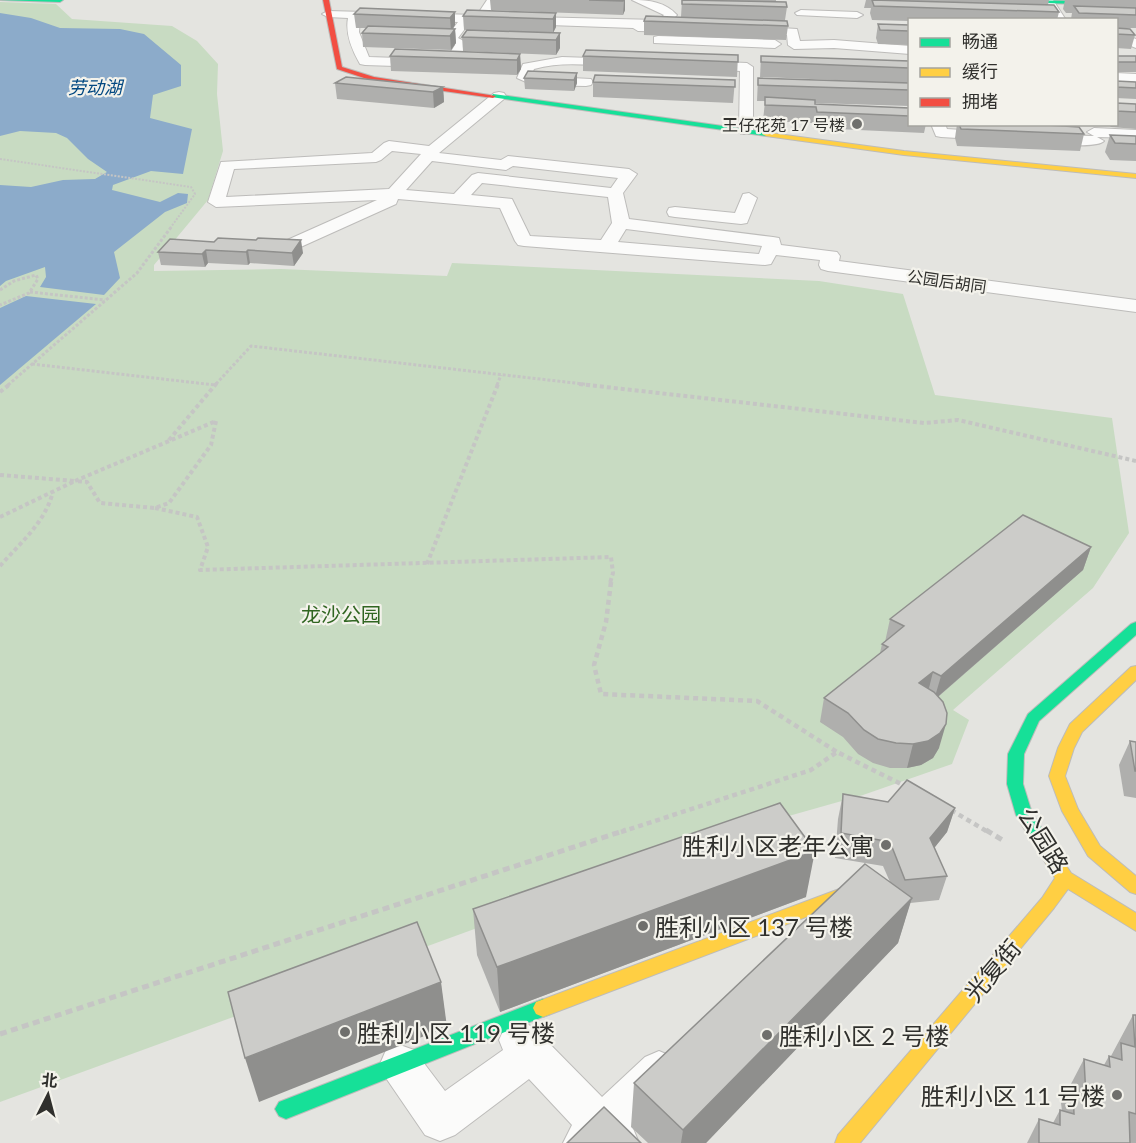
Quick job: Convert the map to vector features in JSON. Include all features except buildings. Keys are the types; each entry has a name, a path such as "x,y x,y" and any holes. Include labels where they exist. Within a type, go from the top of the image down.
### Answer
{"street":[{"path":"1,0 60,0"},
{"path":"800,0 801,13"},
{"path":"852,0 857,15"},
{"path":"1016,0 1136,4"},
{"path":"1048,1 1060,18"},
{"path":"635,2 662,8 671,15 663,23 644,26 635,39 794,45 834,44 908,50"},
{"path":"449,64 462,43 450,40 495,3"},
{"path":"368,4 458,8 450,18"},
{"path":"793,32 355,15 327,7 339,68 373,79 904,153 1136,176"},
{"path":"794,45 792,13 866,15 868,25"},
{"path":"355,15 352,21 357,46 365,61 483,65"},
{"path":"560,60 573,22"},
{"path":"874,47 871,34 880,35"},
{"path":"1118,36 1136,44"},
{"path":"560,60 573,64 570,77 590,87 524,78 522,67 560,60 630,63"},
{"path":"688,65 752,67 741,93 746,131"},
{"path":"1118,65 1136,66"},
{"path":"1118,77 1136,78"},
{"path":"1118,89 1136,90"},
{"path":"244,246 288,246 398,194 430,154 499,96"},
{"path":"939,126 941,133 1004,137"},
{"path":"1096,133 1100,149 1112,150"},
{"path":"1027,138 1096,133 1136,134"},
{"path":"458,199 478,178 618,207 773,242 765,260 524,241 506,203 458,199 398,194 216,202 227,165 376,157 389,146 506,165 508,162 628,174 618,207 606,246"},
{"path":"662,210 741,219 749,198"},
{"path":"618,207 640,208"},
{"name":"公园后胡同","path":"770,249 831,256 828,265 1136,306"},
{"name":"公园路","path":"1136,627 1033,718 1016,754 1015,784 1024,815 1065,878 1136,923"},
{"name":"公园路","path":"1136,671 1076,728 1066,748 1057,776 1070,811 1094,851 1136,887"},
{"name":"光复街","path":"846,1143 1048,903 1065,878"},
{"path":"782,954 842,896"},
{"path":"286,1109 504,1023 842,896"},
{"path":"504,1023 532,1053 601,1137 687,1044"},
{"path":"400,1064 440,1120 532,1053"}],"path":[{"path":"0,159 191,187 195,194 137,273 0,392"},
{"path":"0,290 14,281 36,275 39,282 30,292 0,305"},
{"path":"30,292 106,300"},
{"path":"169,441 250,346 924,423 958,420 1136,461"},
{"path":"32,364 216,384"},
{"path":"428,564 501,375"},
{"path":"0,517 70,483 216,421 211,445 169,503 155,508"},
{"path":"0,475 70,483 87,482 100,503 155,508 197,517 208,547 200,570 611,557 616,573 608,592 605,626 594,654 593,672 601,694 757,701 837,752 917,791"},
{"path":"0,566 44,519 50,508 53,491"},
{"path":"0,1034 811,770 837,752"},
{"path":"945,806 1015,848"}],"green space":[{"name":"龙沙公园","path":"0,2 56,4 72,19 172,26 197,41 218,64 217,94 223,151 208,200 154,265 154,271 281,269 447,276 452,263 819,281 903,294 935,395 1112,418 1129,533 1093,588 953,710 969,720 952,764 863,795 771,821 0,1102"}],"water":[{"name":"劳动湖","path":"0,13 31,18 60,28 120,29 144,34 181,65 181,86 153,95 150,118 192,129 183,174 151,171 113,185 112,190 160,202 178,193 188,194 187,203 165,212 114,252 120,278 104,295 40,287 46,277 45,267 6,281 0,286 0,185 31,187 63,180 95,179 107,172 88,159 67,138 56,133 20,131 0,136"},
{"path":"26,296 96,304 0,385 0,308"}],"traffic: fast":[{"path":"1,0 60,0"},
{"path":"1016,0 1136,4"},
{"path":"493,96 766,134"},
{"path":"1042,843 1024,815 1015,784 1016,754 1033,718 1136,627"},
{"path":"286,1109 543,1008"}],"traffic: slow":[{"path":"766,134 904,153 1136,176"},
{"path":"1136,671 1076,728 1066,748 1057,776 1070,811 1094,851 1136,887"},
{"path":"1042,843 1065,878 1136,923"},
{"path":"846,1143 1048,903 1065,878"},
{"path":"543,1008 842,896"}],"traffic: jam":[{"path":"326,0 339,68 373,79 493,96"}],"place":[{"name":"王仔花苑 17 号楼","path":"857,124"},
{"name":"胜利小区老年公寓","path":"886,845"},
{"name":"胜利小区 137 号楼","path":"643,926"},
{"name":"胜利小区 119 号楼","path":"345,1032"},
{"name":"胜利小区 2 号楼","path":"767,1035"},
{"name":"胜利小区 11 号楼","path":"1117,1095"}]}
